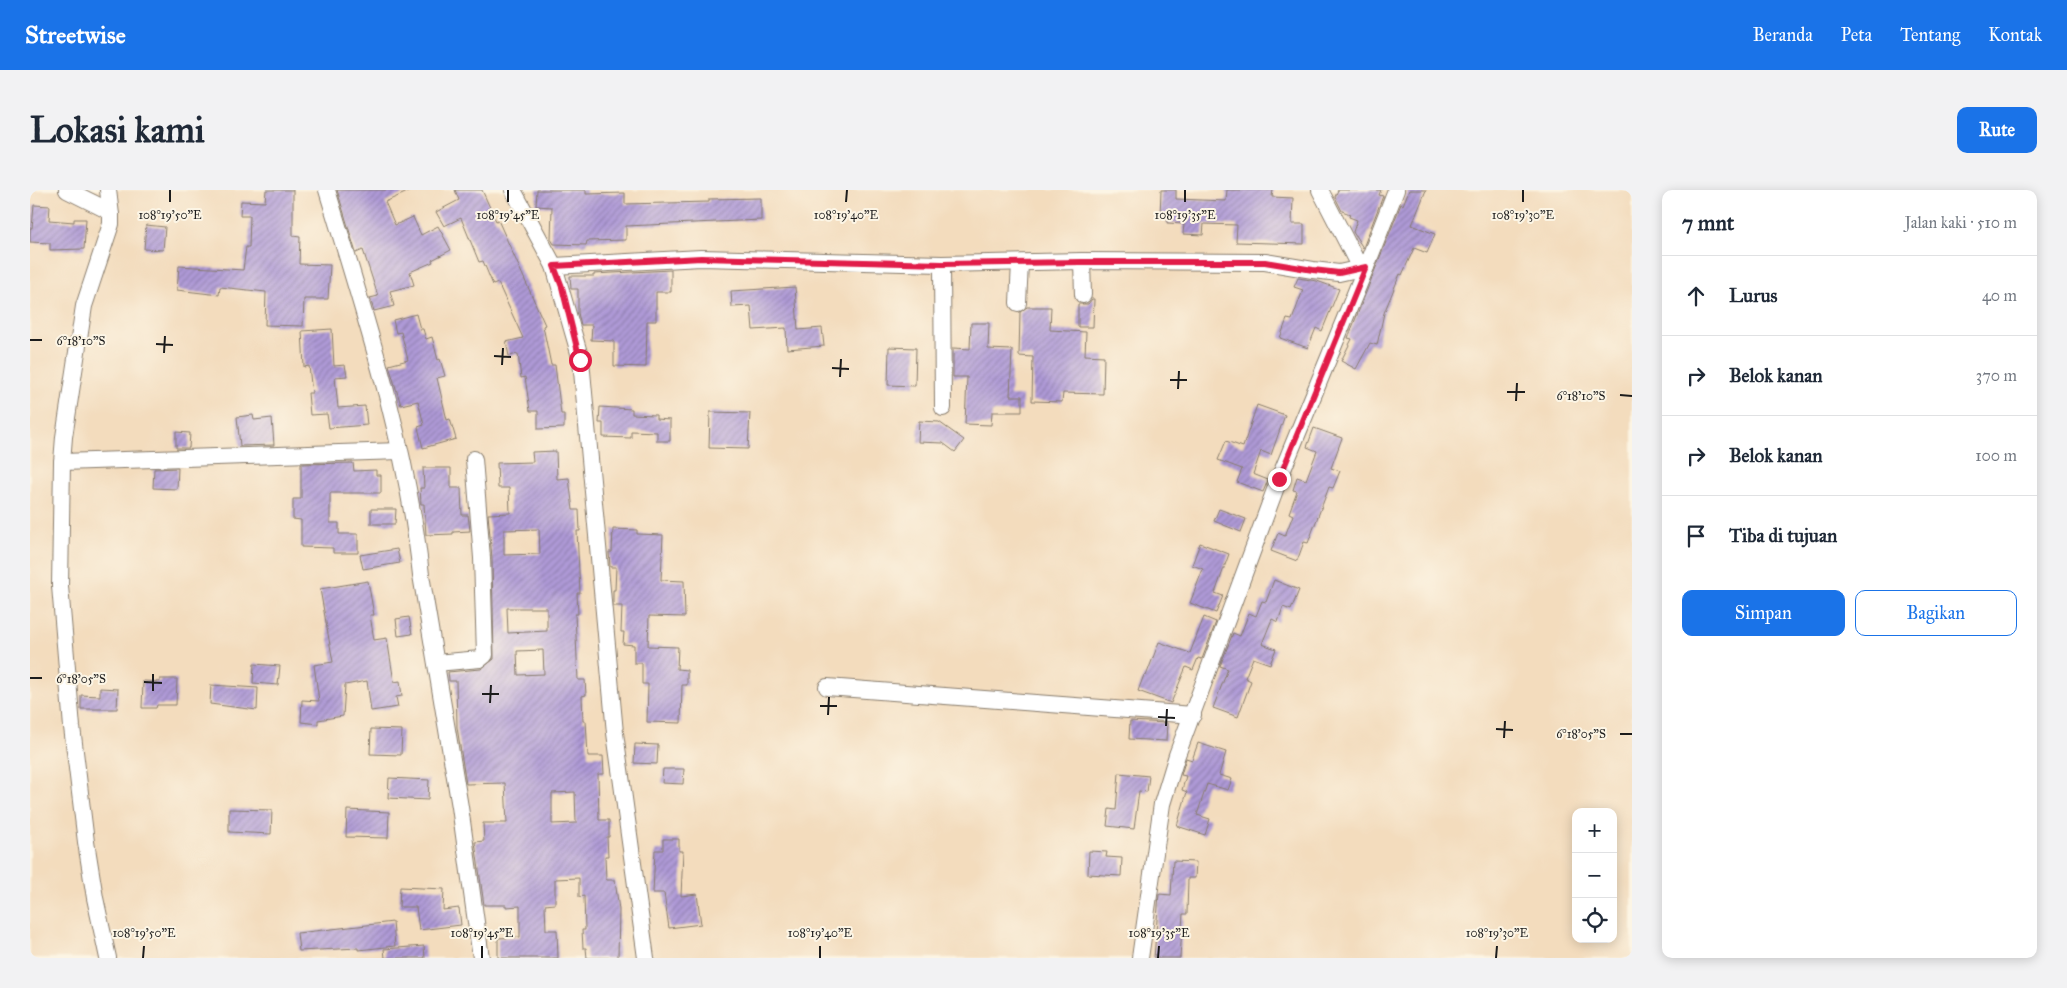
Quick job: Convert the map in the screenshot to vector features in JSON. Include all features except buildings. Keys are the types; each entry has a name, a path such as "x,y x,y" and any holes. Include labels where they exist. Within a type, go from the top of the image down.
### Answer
{"street":[{"path":"67,190 108,211 111,215"},
{"path":"108,190 111,224 84,306 62,462 60,586 86,842 94,898 108,958"},
{"path":"327,190 380,366 400,451 418,547 482,958"},
{"path":"513,190 554,266 562,287 580,360 615,732 646,958"},
{"path":"1320,190 1363,268"},
{"path":"1140,958 1162,804 1177,755 1279,479 1396,190"},
{"path":"554,266 701,258 942,264 1272,262 1339,273 1363,268"},
{"path":"1082,262 1083,295"},
{"path":"1018,303 1020,263"},
{"path":"942,264 943,408"},
{"path":"62,462 400,451"},
{"path":"436,663 480,659 486,655 474,459"},
{"path":"827,687 1193,715"}],"route":[{"path":"580,360 562,287 554,266 701,258 942,264 1265,262 1339,273 1366,267 1279,479"}]}
